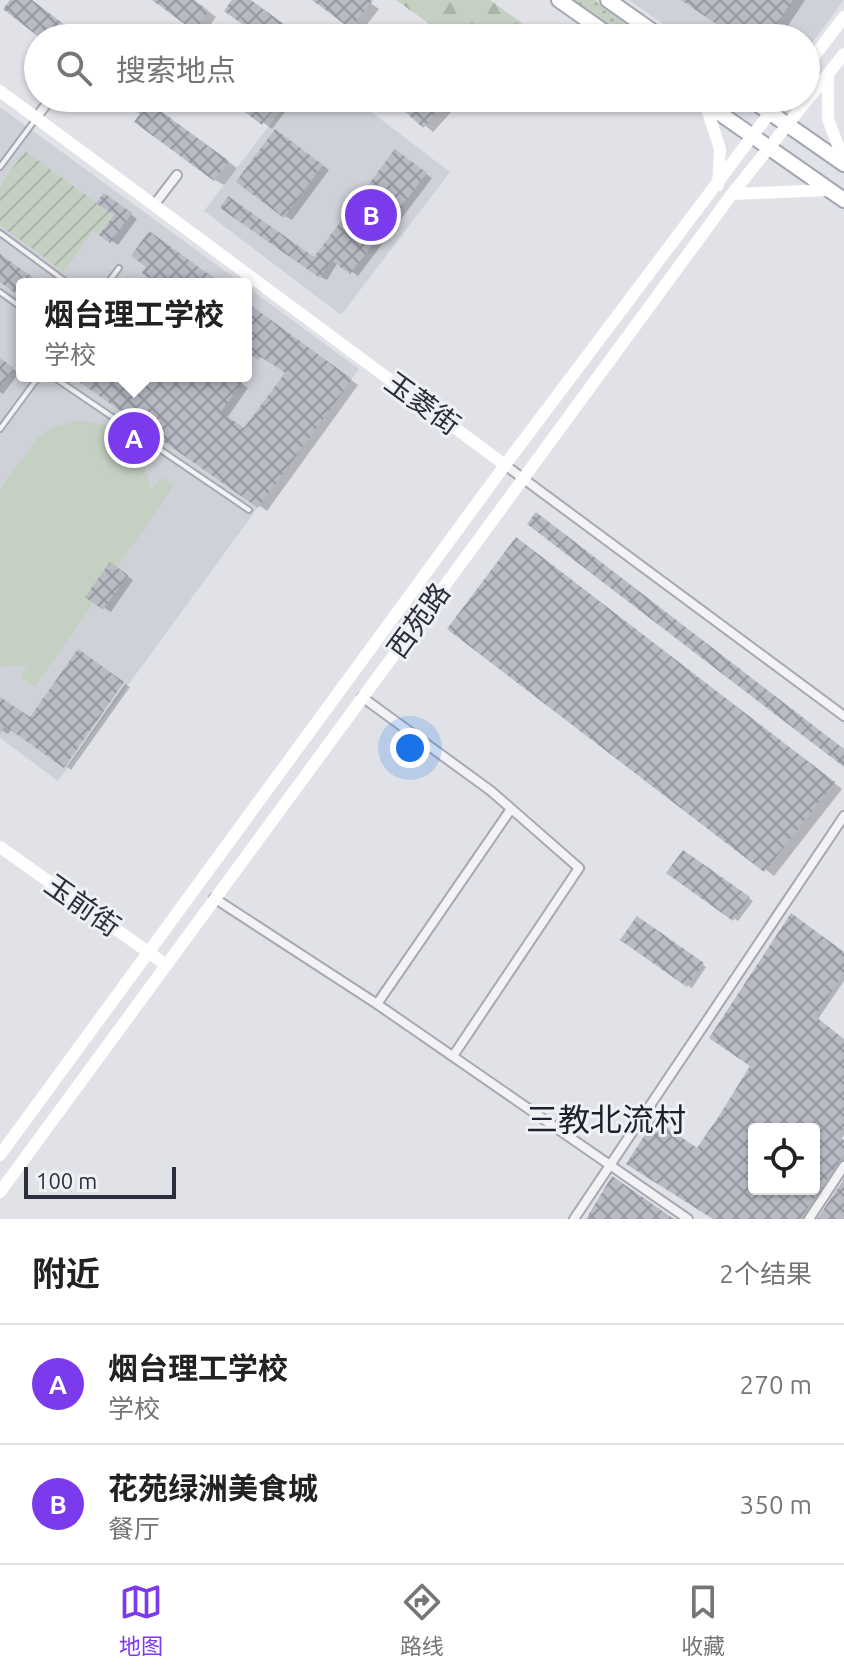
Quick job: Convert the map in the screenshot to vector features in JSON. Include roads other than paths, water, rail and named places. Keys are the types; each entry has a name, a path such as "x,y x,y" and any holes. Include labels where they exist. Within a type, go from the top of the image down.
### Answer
{"main road":[{"path":"559,0 593,24"},
{"path":"608,0 642,24"},
{"path":"820,48 844,17"},
{"name":"西苑路","path":"820,85 844,54"},
{"path":"828,75 828,119 844,162"},
{"name":"玉菱街","path":"0,91 24,109"},
{"name":"玉菱街","path":"28,112 505,465"},
{"path":"706,112 720,149 718,186"},
{"path":"718,112 844,200"},
{"path":"771,112 844,162"},
{"name":"西苑路","path":"0,1155 505,465 771,112"},
{"name":"西苑路","path":"0,1192 732,194 798,112"},
{"path":"732,194 830,190"},
{"name":"玉前街","path":"0,847 165,964"}],"street":[{"path":"36,118 40,112"},
{"path":"154,205 177,175"},
{"name":"玉菱街","path":"505,465 844,716"},
{"path":"362,697 511,809 579,868 453,1056"},
{"path":"377,1004 511,809"},
{"path":"574,1219 844,816"},
{"path":"214,898 377,1004 688,1219"},
{"path":"809,1219 844,1166"}],"lane":[{"path":"0,167 36,118"},
{"path":"0,233 61,278"},
{"path":"112,278 119,268"},
{"path":"0,429 35,382"},
{"path":"61,382 249,510"}],"place":[{"name":"花苑绿洲美食城","path":"371,215"},
{"name":"烟台理工学校","path":"134,438"}],"district":[{"name":"三教北流村","path":"606,1119"}]}
